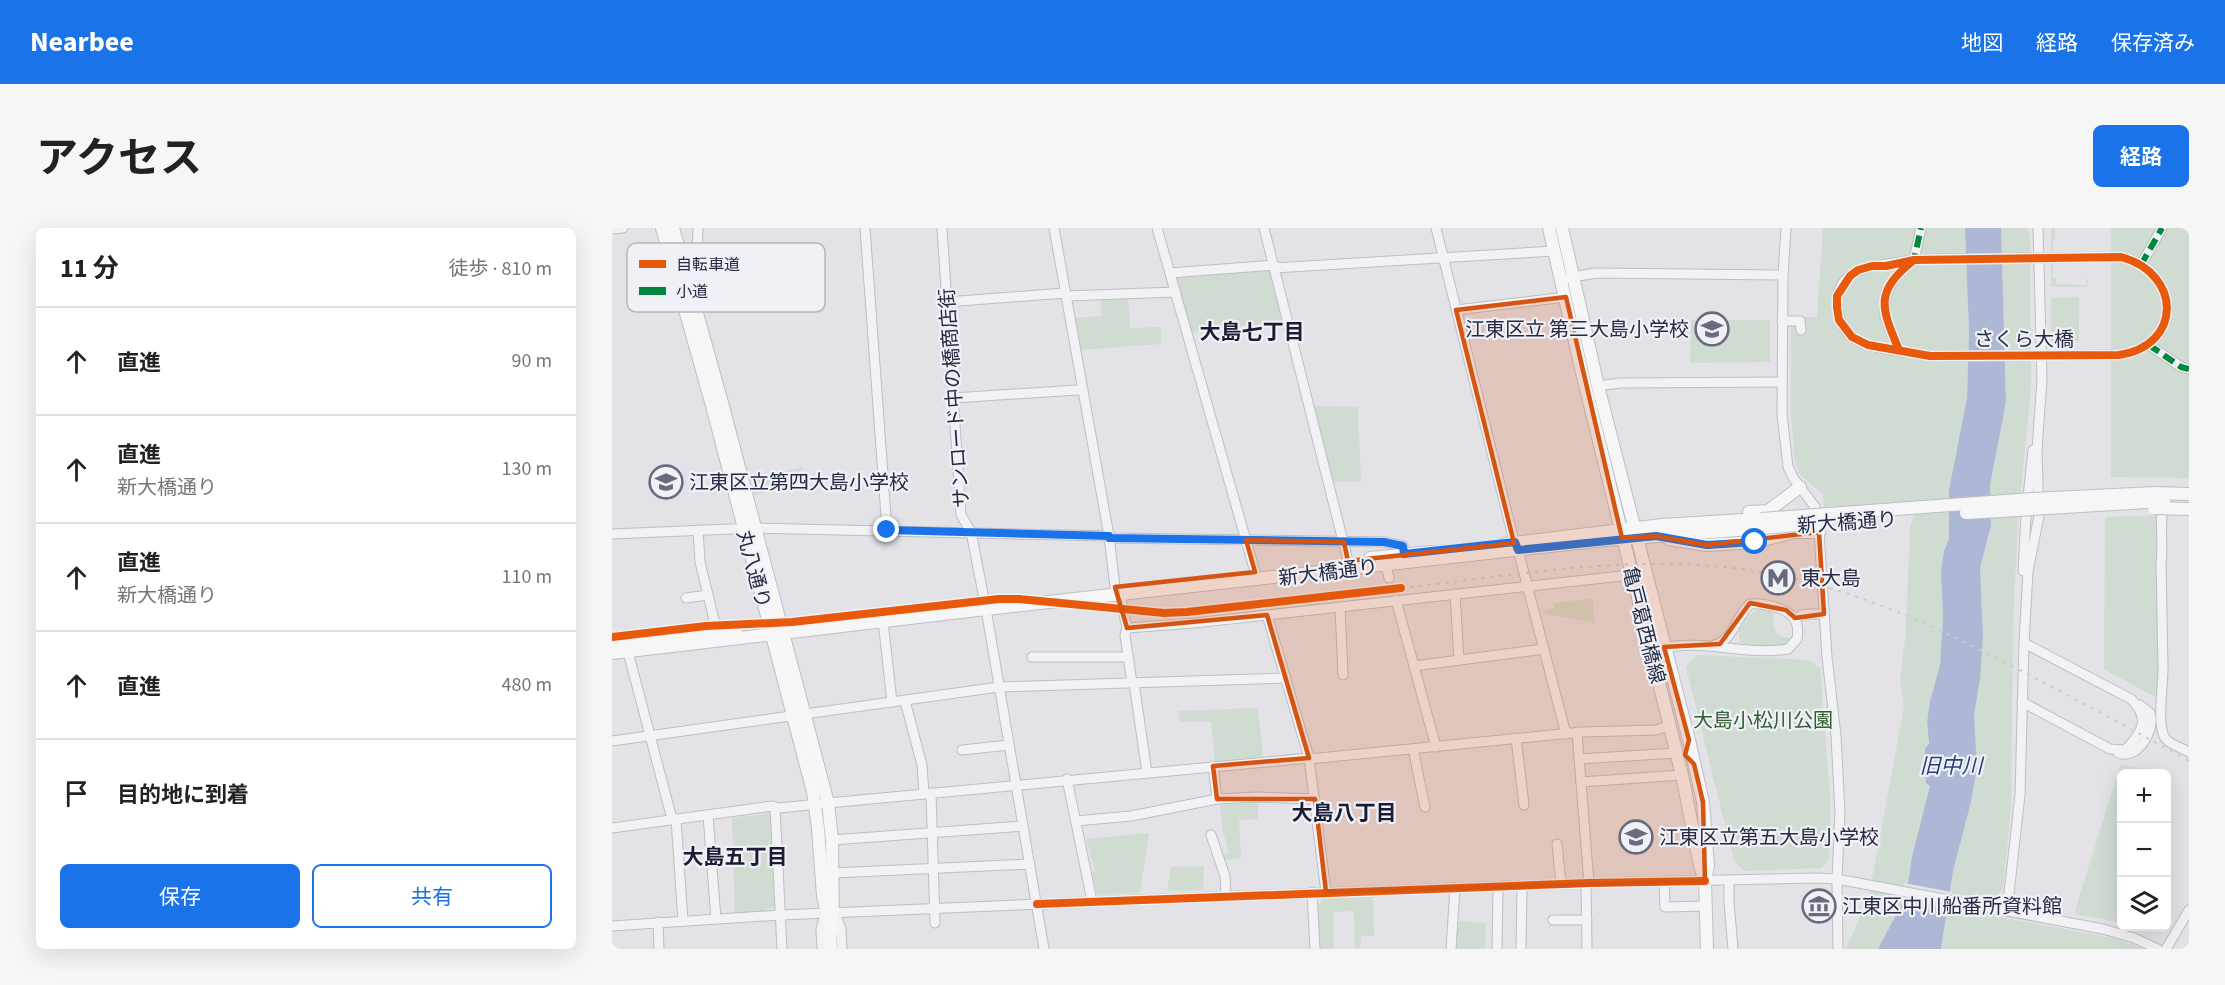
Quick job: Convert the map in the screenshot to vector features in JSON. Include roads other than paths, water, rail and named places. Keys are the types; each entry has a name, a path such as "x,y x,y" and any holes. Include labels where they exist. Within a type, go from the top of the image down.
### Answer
{"main road":[{"name":"丸八通り","path":"662,228 666,243"},
{"name":"丸八通り","path":"673,228 677,243"},
{"name":"亀戸葛西橋線","path":"1549,228 1554,251 1567,278 1598,387 1689,740 1706,831 1707,949"},
{"name":"亀戸葛西橋線","path":"1562,228 1567,278 1566,297 1583,377 1682,775 1705,881"},
{"name":"丸八通り","path":"686,312 749,528"},
{"name":"丸八通り","path":"695,312 776,630 799,715 828,803 833,873 831,920"},
{"path":"2033,504 2110,488 2189,486"},
{"path":"1659,530 1694,516 1768,511 1800,487"},
{"name":"新大橋通り","path":"612,653 776,630 985,605 1386,565 1635,532 2033,504 2155,493 2189,494"},
{"name":"新大橋通り","path":"2033,504 2189,501"},
{"path":"2033,504 2111,510 2189,509"},
{"path":"1659,530 1707,545 1755,542 1794,532 1819,532"},
{"name":"新大橋通り","path":"1118,591 1404,554 1517,546"},
{"name":"新大橋通り","path":"612,643 717,632 776,630 884,621 985,605"},
{"name":"丸八通り","path":"799,715 815,803 833,949"},
{"path":"1689,740 1687,746 1677,755 1689,758 1694,764"}],"street":[{"path":"612,229 624,228"},
{"path":"865,228 887,530"},
{"name":"サンロード中の橋商店街","path":"942,228 961,515 970,532 985,605 1044,949"},
{"path":"1053,228 1080,390 1118,591 1129,628 1125,635 1148,773"},
{"path":"1157,228 1255,572"},
{"path":"1264,228 1348,561"},
{"path":"1436,228 1566,734"},
{"path":"1786,228 1782,321 1782,414 1788,466 1815,507 1819,532 1840,812 1837,879 1839,949"},
{"path":"1899,350 1885,317 1886,293 1899,272 1914,260 1921,228"},
{"path":"2007,910 2019,818 2028,571 2039,516 2037,450 2041,406 2038,228"},
{"path":"2162,228 2141,265 2162,285 2168,303 2163,325 2149,345 2181,367 2189,369"},
{"path":"1170,273 1554,251"},
{"name":"さくら大橋","path":"2141,265 2121,257 1939,259 1872,266 1858,270 1850,276 1837,296 1839,320 1852,337 1868,345 1930,356 2119,355 2132,353 2149,345"},
{"path":"1567,278 1596,273 1783,275"},
{"path":"946,302 1065,294 1176,292"},
{"path":"1456,310 1566,297"},
{"path":"1782,321 1800,321 1800,330"},
{"path":"1598,387 1620,383 1782,382"},
{"path":"953,398 1080,390"},
{"path":"2189,501 2167,499 2162,507 2161,520 2163,732 2169,742 2189,752"},
{"path":"612,534 749,528 1384,542 1403,546 1404,554"},
{"path":"698,530 700,562 717,632"},
{"path":"1386,565 1389,578"},
{"path":"1129,628 1631,575"},
{"path":"1455,594 1459,660"},
{"path":"686,598 708,595"},
{"path":"1396,600 1436,747"},
{"path":"1651,651 1682,645 1780,650 1792,646 1798,636 1795,618 1786,610 1754,603 1748,606 1726,639 1714,645"},
{"path":"1340,607 1343,675"},
{"path":"1795,618 1805,614 1824,614"},
{"path":"1267,615 1309,759 1326,892"},
{"path":"884,621 892,702"},
{"path":"1737,623 1734,630 1736,642 1739,646 1750,650"},
{"path":"2022,702 2110,749 2124,750 2128,747 2142,724 2142,711 2131,699 2024,643"},
{"path":"1414,666 1544,649"},
{"path":"628,652 674,819 683,921"},
{"path":"1032,657 1128,657"},
{"path":"612,741 999,687 1286,678"},
{"path":"905,701 928,794 933,833 935,923"},
{"path":"612,828 815,803 1309,759 1577,732 1656,730 1669,726"},
{"path":"1577,732 1587,883 1587,949"},
{"path":"1516,738 1524,805"},
{"path":"962,750 1009,745"},
{"path":"1413,749 1425,807"},
{"path":"1579,759 1677,755"},
{"path":"1213,766 1217,799"},
{"path":"1581,782 1682,775"},
{"path":"1067,779 1092,901"},
{"path":"1076,821 1131,816 1217,799 1258,797 1314,800"},
{"path":"775,807 782,949"},
{"path":"708,815 716,919"},
{"path":"832,840 1023,826"},
{"path":"1211,835 1225,876 1226,897"},
{"path":"1557,844 1561,884"},
{"path":"833,873 1030,864"},
{"path":"612,926 781,915 831,920 935,908 1312,892 1664,881 1837,879 2117,932 2158,949"},
{"path":"1729,880 1733,949"},
{"path":"1664,881 1665,907 1706,906"},
{"path":"1521,949 1522,886"},
{"path":"1497,949 1498,887"},
{"path":"1451,949 1455,888"},
{"path":"1312,892 1315,949"},
{"path":"2166,949 2189,910"},
{"path":"822,949 821,929 831,920"},
{"path":"831,920 841,928 842,949"},
{"path":"1553,920 1587,920"},
{"path":"658,922 659,949"}],"water":[{"name":"旧中川","path":"1965,228 2001,228 2006,402 1990,485 1991,526 1980,568 1983,635 1980,679 1974,715 1977,768 1971,802 1953,871 1941,949 1878,949 1906,896 1912,857 1930,786 1926,783 1925,749 1929,743 1927,722 1930,701 1940,665 1943,619 1941,570 1944,551 1949,539 1949,490 1967,398 1969,332"}],"railway":[{"path":"1401,588 1557,570 1635,564 1713,566 1757,571 1799,580 1879,605 1956,638 2072,697 2189,761"}],"place":[{"name":"江東区立 第三大島小学校","path":"1712,329"},
{"name":"江東区立第四大島小学校","path":"666,482"},
{"name":"東大島","path":"1778,578"},
{"name":"江東区立第五大島小学校","path":"1636,837"},
{"name":"江東区中川船番所資料館","path":"1819,906"}],"district":[{"name":"大島七丁目","path":"1252,332"},
{"name":"大島八丁目","path":"1344,813"},
{"name":"大島五丁目","path":"735,857"}],"park label":[{"name":"大島小松川公園","path":"1763,720"}]}
